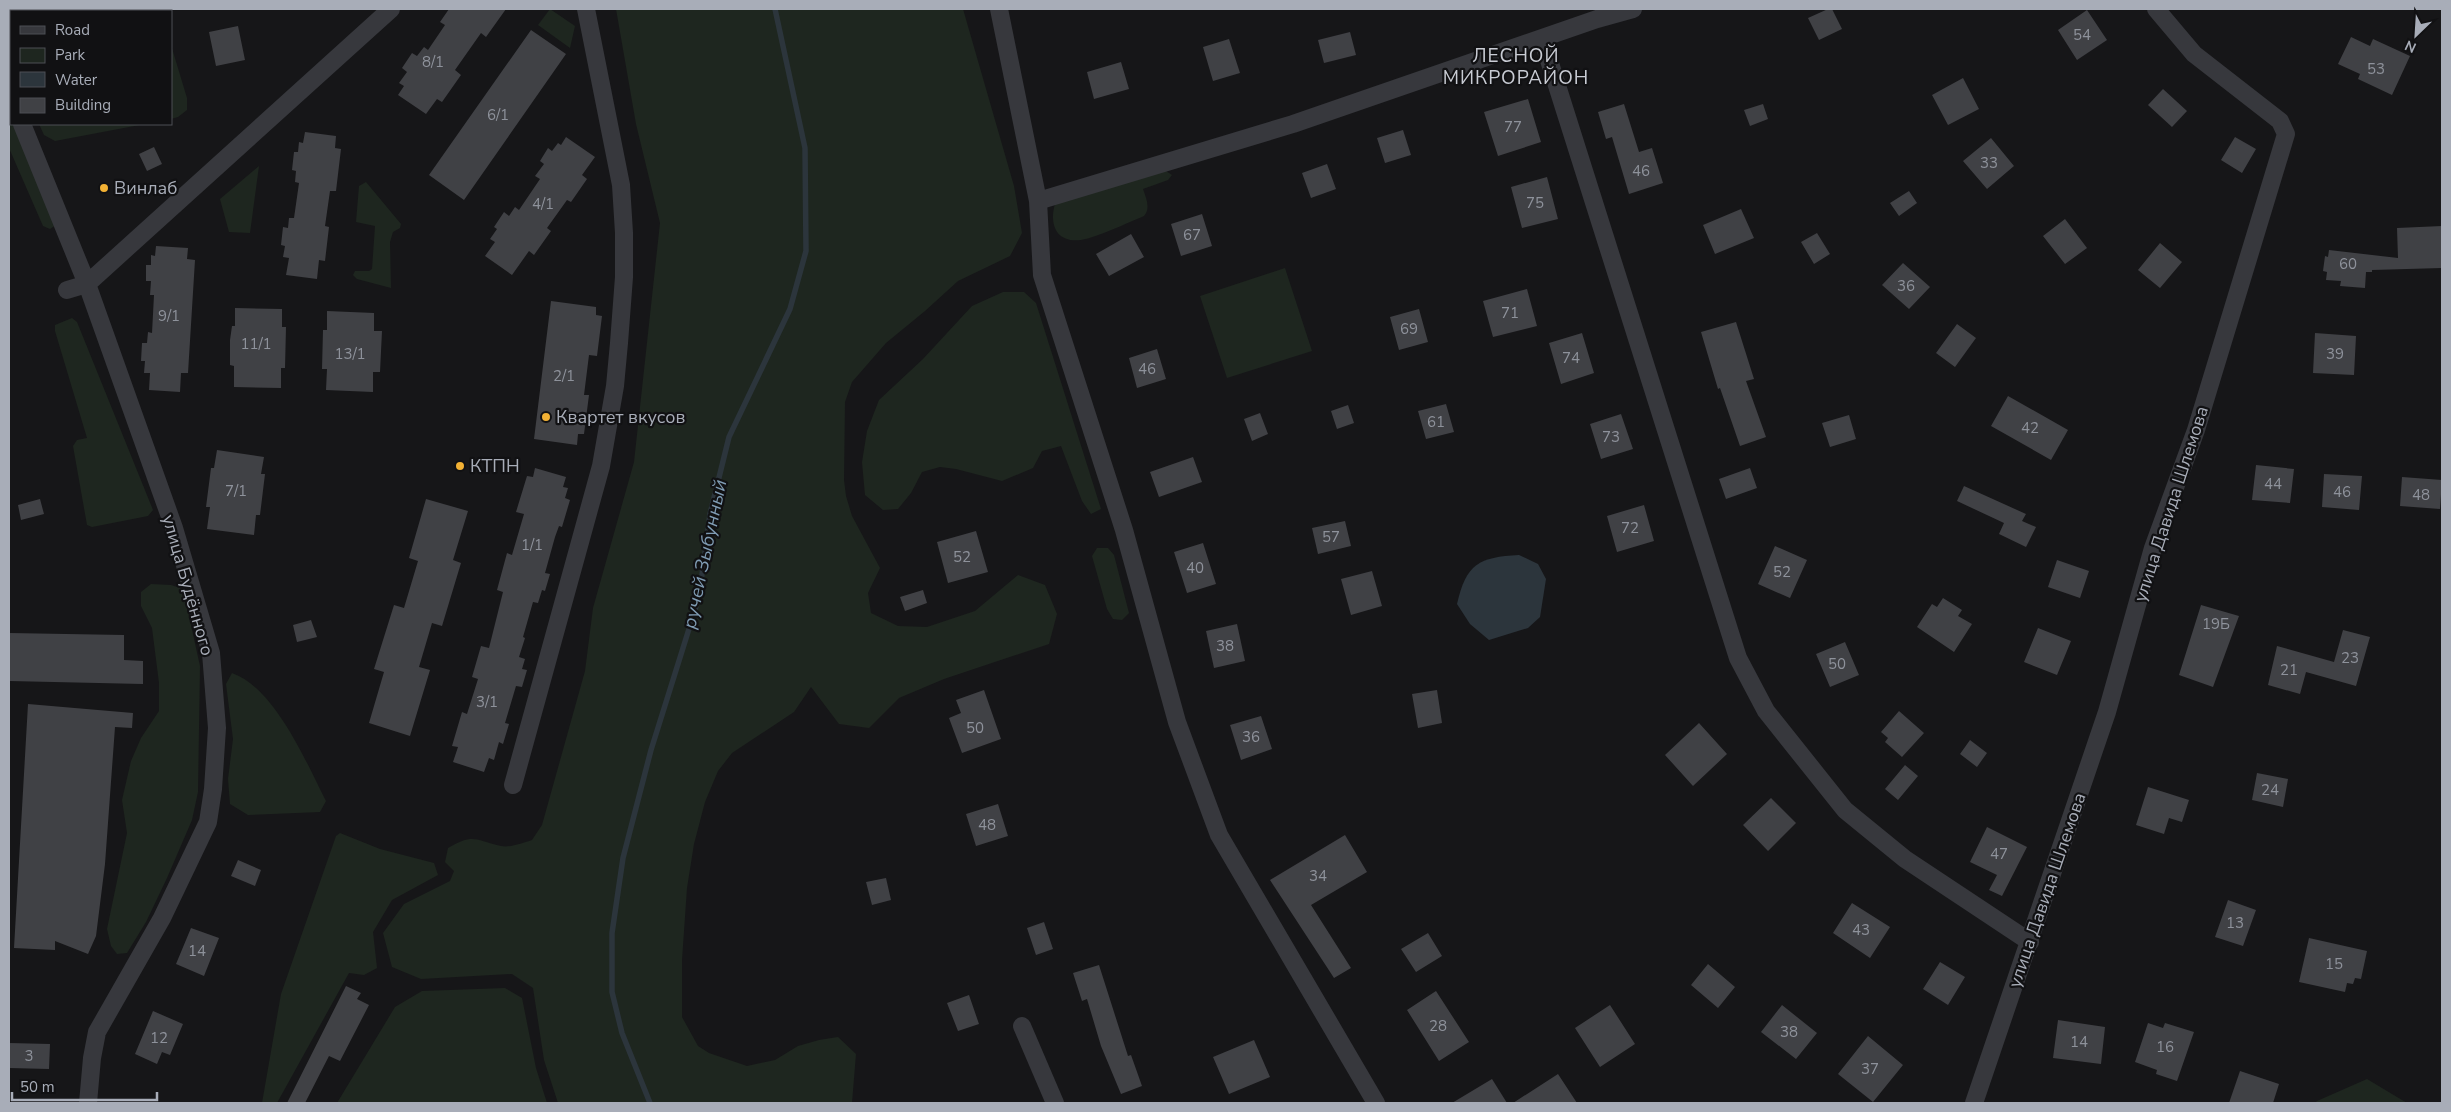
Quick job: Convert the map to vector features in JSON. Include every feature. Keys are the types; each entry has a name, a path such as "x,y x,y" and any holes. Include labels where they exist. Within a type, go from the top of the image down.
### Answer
{"street":[{"path":"68,290 87,284 391,9"},
{"path":"513,786 601,466 619,352 624,277 621,185 586,9"},
{"path":"999,9 1038,201 1042,275 1124,530 1177,722 1219,835 1376,1103"},
{"path":"1038,201 1293,124 1542,38 1633,9"},
{"name":"улица Давида Шлемова","path":"1974,1103 2107,712 2153,548 2196,430 2286,134 2280,121 2194,54 2156,9"},
{"path":"1542,38 1738,658 1761,702 1845,810 1905,859 2030,942"},
{"name":"улица Будённого","path":"22,125 87,284 174,528 211,653 217,728 213,789 208,822 162,918 97,1032 92,1058 88,1103"},
{"path":"1022,1026 1055,1103"}],"green space":[{"path":"9,9 160,10 10,10 10,54"},
{"path":"550,9 575,26 570,48 538,25"},
{"path":"616,9 963,9 1014,186 1022,233 1010,256 958,281 886,343 852,382 845,402 844,480 846,496 852,516 880,568 868,593 871,613 898,626 927,627 975,611 1018,575 1045,585 1057,614 1049,644 944,679 899,698 869,728 839,724 811,687 794,712 732,753 718,771 705,802 694,844 687,888 682,960 682,1017 698,1046 709,1053 747,1066 775,1060 798,1046 838,1037 856,1054 852,1103 558,1103 544,1060 533,988 512,974 421,979 392,967 383,933 404,904 450,881 454,871 445,862 448,848 469,839 504,846 516,845 532,840 542,825 585,671 593,608 634,462 660,223 636,124"},
{"path":"172,48 187,98 187,110 178,117 172,119"},
{"path":"9,111 10,125 14,125 56,225 50,229 43,226 9,148"},
{"path":"39,125 140,125 55,141 44,135"},
{"path":"259,166 250,233 229,232 220,199"},
{"path":"1163,169 1172,175 1168,180 1143,189 1148,206 1144,216 1104,233 1081,240 1066,238 1056,231 1053,218 1055,204"},
{"path":"366,182 401,224 400,228 393,232 390,242 391,288 357,279 353,275 355,271 369,271 372,269 375,226 356,222 359,186"},
{"path":"1285,268 1312,351 1227,378 1200,296"},
{"path":"1003,292 1024,292 1036,303 1101,509 1091,514 1082,501 1061,446 1042,451 1033,468 1002,481 956,469 940,467 922,472 911,493 898,509 883,510 865,495 862,462 867,431 879,400 923,359 972,306"},
{"path":"72,318 77,322 153,510 148,516 92,527 87,525 73,446 77,440 87,438 55,331 55,325"},
{"path":"1097,548 1108,548 1114,555 1129,613 1122,620 1113,619 1107,609 1092,556"},
{"path":"151,584 171,585 183,589 200,666 198,792 192,820 146,922 127,953 117,954 111,946 107,929 127,833 122,800 131,761 141,738 159,711 159,683 152,628 141,606 141,592"},
{"path":"232,673 248,681 262,694 288,728 326,801 320,812 248,815 230,804 228,779 233,739 226,684"},
{"path":"340,833 380,849 434,863 438,875 392,900 373,932 377,968 364,975 349,973 277,1103 262,1103 281,994 336,836"},
{"path":"505,988 522,998 536,1068 547,1103 337,1103 395,1007 422,991"},
{"path":"2367,1079 2407,1103 2315,1103 2317,1101"}],"water":[{"path":"1519,555 1538,564 1546,579 1540,617 1528,628 1489,640 1470,624 1457,604 1461,590 1470,571 1476,565 1494,558"}],"building":[{"path":"449,9 506,9 486,37 481,33 455,70 461,75 442,102 437,99 426,114 398,95 404,86 399,83 407,72 402,68 412,53 417,56 424,47 428,50 445,25 440,22"},
{"path":"1832,9 1842,29 1819,40 1808,18"},
{"path":"2087,10 2107,40 2077,60 2058,30"},
{"path":"238,26 245,60 216,66 209,32"},
{"path":"531,30 566,54 464,200 429,175"},
{"path":"1350,32 1356,55 1324,63 1318,40"},
{"path":"2351,37 2370,46 2373,39 2410,56 2392,95 2358,79 2360,74 2338,64"},
{"path":"1229,39 1240,73 1213,81 1203,47"},
{"path":"1121,62 1129,89 1094,99 1087,72"},
{"path":"1963,78 1979,109 1948,125 1932,95"},
{"path":"2163,89 2187,111 2172,127 2148,105"},
{"path":"1528,99 1541,142 1498,156 1484,112"},
{"path":"1624,104 1639,152 1652,148 1663,183 1629,194 1612,137 1606,139 1598,112"},
{"path":"1763,104 1768,119 1750,126 1744,110"},
{"path":"1403,130 1411,155 1385,163 1377,138"},
{"path":"305,132 336,136 335,148 341,149 336,191 330,191 325,226 329,227 325,261 319,260 317,279 286,275 289,258 283,257 285,246 281,245 283,227 288,228 289,218 294,218 299,183 295,182 296,171 292,170 294,152 298,152 299,142 303,143"},
{"path":"566,137 595,157 582,175 587,179 571,202 567,200 547,228 551,231 534,255 529,251 512,275 485,256 495,242 490,239 497,229 494,227 504,212 509,216 515,207 519,210 540,179 535,176 544,164 540,161 548,148 552,151 558,143 561,145"},
{"path":"2235,137 2256,149 2242,173 2221,160"},
{"path":"1991,138 2014,166 1987,189 1963,161"},
{"path":"154,147 162,164 147,171 139,154"},
{"path":"1327,164 1336,189 1311,198 1302,173"},
{"path":"1547,177 1558,219 1522,228 1511,187"},
{"path":"1909,191 1917,203 1899,216 1890,203"},
{"path":"1741,209 1754,238 1715,254 1703,225"},
{"path":"1202,214 1212,246 1181,256 1171,224"},
{"path":"2065,219 2087,248 2065,264 2043,236"},
{"path":"2442,226 2442,268 2372,270 2372,272 2366,272 2365,288 2340,286 2341,281 2326,280 2327,272 2323,271 2325,256 2328,257 2329,250 2398,258 2397,228"},
{"path":"1817,233 1830,254 1814,264 1801,242"},
{"path":"1131,234 1144,257 1109,276 1096,254"},
{"path":"2160,243 2182,262 2160,288 2138,270"},
{"path":"156,246 188,248 187,259 195,260 188,373 181,373 180,392 149,390 150,373 144,373 145,361 141,361 142,343 147,343 148,332 152,333 154,295 150,295 151,281 146,281 146,265 151,265 151,255 155,256"},
{"path":"1903,263 1930,287 1909,309 1882,285"},
{"path":"1527,289 1537,326 1493,337 1483,301"},
{"path":"551,301 596,307 596,315 602,316 597,356 589,355 584,395 589,395 584,434 578,434 577,445 534,439"},
{"path":"235,308 282,309 282,327 286,327 285,368 281,368 281,388 234,387 234,366 230,365 230,340 232,326 235,326"},
{"path":"1419,309 1428,342 1399,350 1390,317"},
{"path":"327,311 374,313 374,331 382,331 380,372 373,372 373,392 326,390 327,369 322,369 323,330 327,330"},
{"path":"1736,322 1754,379 1746,381 1766,437 1740,446 1720,388 1718,389 1701,332"},
{"path":"1957,324 1976,338 1955,367 1936,353"},
{"path":"1582,333 1594,373 1561,384 1549,343"},
{"path":"2315,333 2356,336 2354,375 2313,373"},
{"path":"1157,349 1166,379 1137,388 1129,358"},
{"path":"2008,396 2068,430 2051,460 1991,426"},
{"path":"1446,404 1454,432 1426,439 1418,411"},
{"path":"1348,405 1354,423 1337,429 1331,411"},
{"path":"1260,413 1268,434 1252,441 1244,419"},
{"path":"1621,414 1633,449 1601,459 1590,424"},
{"path":"1849,415 1856,439 1830,447 1822,423"},
{"path":"217,450 264,457 261,474 265,474 260,515 256,515 254,535 207,529 210,507 206,507 211,468 214,468"},
{"path":"1193,457 1202,482 1159,497 1150,472"},
{"path":"2256,465 2294,469 2290,503 2252,500"},
{"path":"535,468 566,477 563,487 568,488 565,498 570,500 562,527 559,526 555,537 545,573 550,574 545,591 542,590 538,603 533,602 523,637 525,638 519,657 525,659 522,669 527,670 522,687 516,686 505,723 509,724 503,744 499,742 494,760 489,758 484,772 453,762 458,747 452,746 462,712 467,714 478,679 472,677 481,646 489,648 503,592 497,590 507,553 512,555 524,514 516,512 527,476 533,477"},
{"path":"1750,468 1757,488 1726,499 1719,479"},
{"path":"2324,474 2362,476 2359,510 2322,507"},
{"path":"2402,477 2442,480 2440,509 2400,506"},
{"path":"1964,486 2026,514 2022,521 2036,527 2026,547 1999,534 2004,523 1957,501"},
{"path":"40,499 44,514 21,520 18,505"},
{"path":"426,499 468,511 453,560 461,563 442,626 432,623 419,667 430,670 410,736 369,723 384,672 374,669 394,605 404,608 418,561 409,558"},
{"path":"1644,505 1654,541 1617,552 1607,516"},
{"path":"1345,521 1351,546 1318,554 1312,528"},
{"path":"976,531 988,572 948,583 937,542"},
{"path":"1203,543 1216,584 1187,593 1174,552"},
{"path":"1775,546 1807,560 1790,598 1758,584"},
{"path":"2057,560 2089,571 2080,598 2048,587"},
{"path":"1372,571 1382,606 1351,615 1341,579"},
{"path":"923,590 927,603 905,611 900,597"},
{"path":"1943,598 1962,610 1958,616 1972,624 1954,652 1917,627 1932,604 1937,607"},
{"path":"2201,605 2239,616 2213,687 2179,675"},
{"path":"311,620 317,637 297,642 293,625"},
{"path":"1237,624 1245,661 1214,668 1206,631"},
{"path":"2038,628 2071,641 2057,675 2024,662"},
{"path":"2343,630 2370,637 2356,686 2306,672 2300,694 2268,685 2277,646 2334,662"},
{"path":"9,633 124,635 124,660 143,661 143,684 9,681"},
{"path":"1845,642 1859,675 1830,687 1816,654"},
{"path":"984,690 1001,739 962,753 949,718 961,713 956,700"},
{"path":"1437,690 1442,723 1418,728 1412,694"},
{"path":"28,704 133,713 132,728 115,727 105,864 96,936 88,954 55,941 55,950 14,948"},
{"path":"1899,711 1924,733 1902,757 1885,742 1888,738 1881,732"},
{"path":"1261,716 1272,749 1241,760 1230,725"},
{"path":"1699,723 1727,754 1693,786 1665,755"},
{"path":"1970,740 1987,753 1977,767 1960,754"},
{"path":"1905,765 1918,776 1898,800 1885,789"},
{"path":"2257,773 2288,779 2283,807 2252,800"},
{"path":"2148,787 2189,800 2182,822 2169,818 2164,834 2136,825"},
{"path":"1771,798 1796,823 1768,851 1743,825"},
{"path":"998,804 1008,836 976,846 966,814"},
{"path":"1987,827 2027,847 2002,896 1989,890 1997,875 1970,862"},
{"path":"1345,835 1367,872 1311,905 1351,968 1334,978 1270,880"},
{"path":"238,860 261,870 255,886 231,876"},
{"path":"886,878 891,900 872,905 866,882"},
{"path":"2228,900 2256,910 2243,946 2215,937"},
{"path":"1852,903 1890,927 1870,958 1833,933"},
{"path":"1044,922 1053,949 1036,955 1027,928"},
{"path":"191,928 219,938 204,976 176,964"},
{"path":"1428,933 1442,956 1416,972 1401,949"},
{"path":"2309,938 2367,951 2361,979 2355,978 2353,984 2347,983 2345,992 2299,982"},
{"path":"1940,962 1965,977 1948,1005 1923,989"},
{"path":"1708,964 1735,987 1718,1008 1691,985"},
{"path":"1099,965 1128,1056 1131,1055 1142,1086 1121,1094 1101,1046 1087,999 1082,1001 1073,973"},
{"path":"346,986 361,993 357,999 369,1005 340,1061 329,1056 305,1103 287,1103"},
{"path":"1436,991 1469,1042 1439,1061 1407,1010"},
{"path":"969,995 979,1024 958,1031 947,1003"},
{"path":"1610,1005 1635,1044 1600,1067 1575,1028"},
{"path":"1782,1005 1817,1033 1796,1059 1761,1032"},
{"path":"153,1011 183,1024 170,1055 162,1052 157,1064 135,1054"},
{"path":"2058,1020 2105,1027 2101,1064 2053,1058"},
{"path":"2148,1023 2163,1028 2165,1023 2194,1032 2177,1081 2156,1074 2157,1070 2135,1062"},
{"path":"1868,1036 1903,1065 1873,1102 1838,1074"},
{"path":"1254,1040 1270,1077 1229,1094 1213,1057"},
{"path":"9,1043 50,1044 49,1069 9,1068"},
{"path":"2240,1071 2279,1084 2273,1103 2229,1103"},
{"path":"1558,1074 1577,1103 1513,1103"},
{"path":"1492,1079 1507,1103 1452,1103"}],"waterway":[{"name":"ручей Зыбунный","path":"650,1103 622,1033 612,992 612,933 623,858 651,750 699,597 710,514 729,437 790,309 806,251 805,148 775,9"}],"place":[{"name":"Винлаб","path":"104,188"},
{"name":"Квартет вкусов","path":"546,417"},
{"name":"КТПН","path":"460,466"}],"district":[{"name":"ЛЕСНОЙ МИКРОРАЙОН","path":"1516,66"}]}
